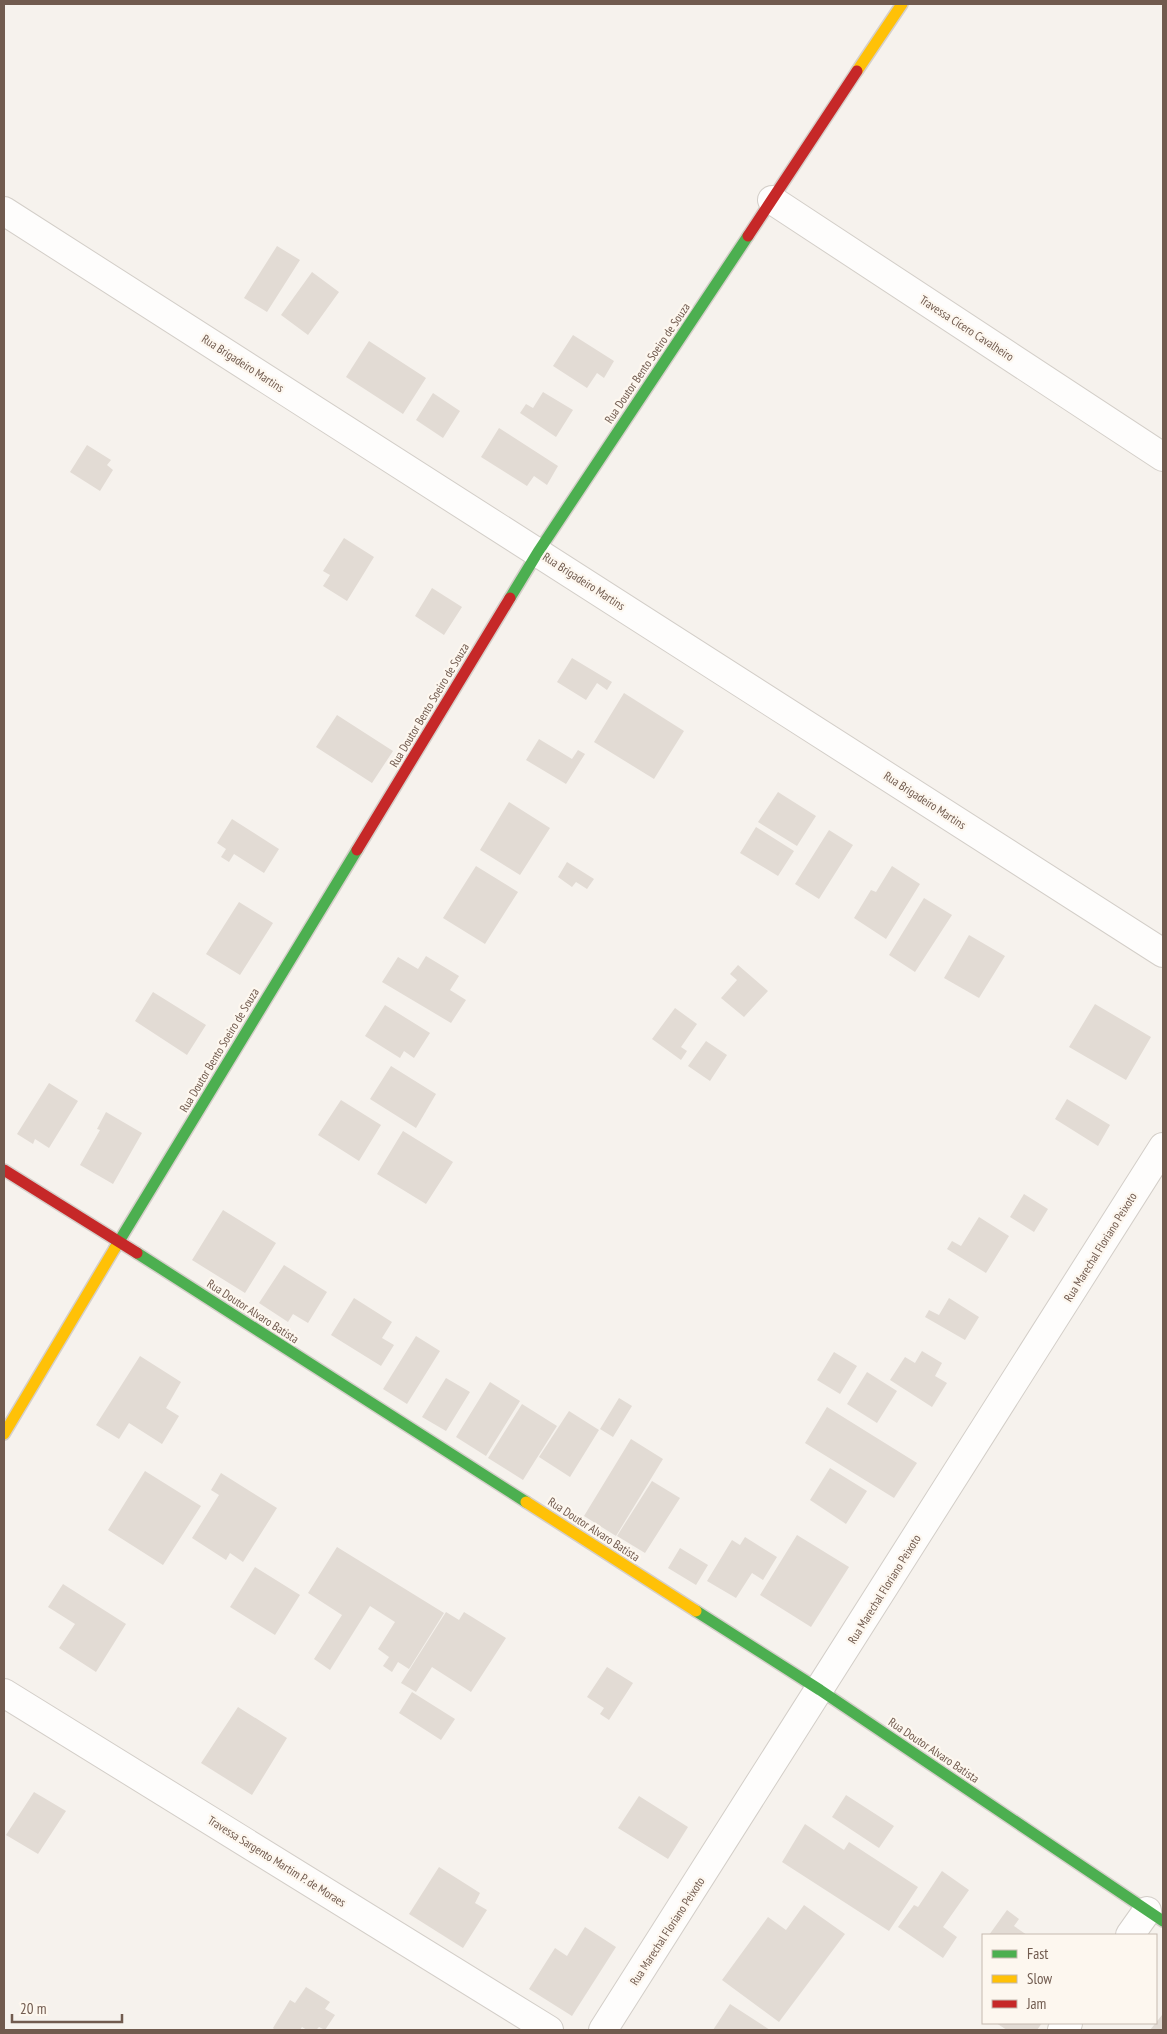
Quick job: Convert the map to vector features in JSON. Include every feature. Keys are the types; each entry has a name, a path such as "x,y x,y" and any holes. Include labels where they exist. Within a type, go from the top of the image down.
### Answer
{"street":[{"name":"Rua Doutor Bento Soeiro de Souza","path":"4,1434 119,1241 538,552 902,4"},
{"name":"Travessa Cícero Cavalheiro","path":"772,200 1163,457"},
{"name":"Rua Brigadeiro Martins","path":"4,211 1163,954"},
{"name":"Rua Marechal Floriano Peixoto","path":"604,2030 1163,1147"},
{"name":"Rua Doutor Alvaro Batista","path":"4,1170 119,1241 820,1690 1155,1916"},
{"name":"Travessa Sargento Martim P. de Moraes","path":"4,1693 549,2030"},
{"path":"1131,1934 1155,1916"}],"building":[{"path":"277,246 300,260 267,312 244,298"},
{"path":"312,272 339,292 308,335 281,315"},
{"path":"573,335 614,361 604,378 597,373 587,388 553,366"},
{"path":"369,341 426,378 403,414 346,377"},
{"path":"543,392 573,410 556,437 520,413 526,404 533,408"},
{"path":"433,393 460,411 443,438 416,420"},
{"path":"499,428 558,466 547,485 534,476 527,486 481,457"},
{"path":"87,445 111,460 107,465 113,470 100,491 70,472"},
{"path":"344,538 374,557 347,601 323,586 330,575 323,571"},
{"path":"432,588 462,607 444,635 415,616"},
{"path":"572,658 612,682 607,690 597,683 586,700 557,682"},
{"path":"624,693 684,731 654,779 594,742"},
{"path":"337,715 393,751 372,783 316,747"},
{"path":"539,739 572,759 578,750 585,754 566,784 526,760"},
{"path":"778,792 816,816 797,846 758,822"},
{"path":"509,802 550,828 520,875 480,850"},
{"path":"232,819 279,849 264,873 234,854 229,862 221,857 226,849 217,843"},
{"path":"756,827 794,851 778,876 740,853"},
{"path":"829,830 853,845 819,899 795,884"},
{"path":"567,862 594,879 587,889 576,882 572,887 558,877"},
{"path":"476,866 518,892 485,944 443,918"},
{"path":"892,866 920,884 886,939 854,918 871,890 876,892"},
{"path":"924,898 952,915 915,972 889,955"},
{"path":"239,902 273,923 240,975 206,954"},
{"path":"969,935 1005,956 979,998 944,978"},
{"path":"426,956 459,976 450,990 466,1000 451,1023 382,982 398,957 418,969"},
{"path":"738,965 768,991 744,1017 721,998 737,980 730,974"},
{"path":"153,992 206,1025 187,1055 135,1021"},
{"path":"1095,1004 1151,1037 1126,1080 1069,1047"},
{"path":"385,1005 430,1033 414,1058 404,1051 400,1058 365,1036"},
{"path":"675,1008 697,1024 681,1047 687,1051 681,1060 652,1039"},
{"path":"706,1041 727,1055 710,1081 688,1066"},
{"path":"391,1066 436,1094 416,1128 370,1099"},
{"path":"49,1083 78,1101 49,1148 35,1139 33,1144 17,1134"},
{"path":"1067,1099 1110,1125 1098,1146 1055,1119"},
{"path":"341,1100 381,1125 359,1161 318,1135"},
{"path":"106,1112 142,1133 113,1184 80,1165 100,1130 97,1129"},
{"path":"403,1131 453,1162 426,1204 377,1174"},
{"path":"1024,1194 1048,1209 1034,1232 1010,1217"},
{"path":"223,1210 276,1243 245,1293 192,1260"},
{"path":"979,1217 1009,1236 986,1273 947,1249 952,1241 961,1246"},
{"path":"284,1265 327,1292 308,1323 293,1314 288,1322 259,1303"},
{"path":"354,1298 392,1322 382,1338 394,1345 381,1366 331,1335"},
{"path":"949,1298 979,1317 965,1340 925,1317 929,1310 939,1315"},
{"path":"416,1336 440,1351 407,1404 383,1389"},
{"path":"922,1351 942,1363 935,1376 947,1383 932,1407 890,1380 905,1357 915,1363"},
{"path":"834,1352 857,1366 840,1394 817,1380"},
{"path":"140,1356 181,1382 166,1408 179,1416 162,1444 129,1423 119,1439 96,1425"},
{"path":"867,1372 897,1391 877,1423 847,1404"},
{"path":"446,1378 470,1392 446,1431 422,1417"},
{"path":"490,1382 520,1401 486,1456 456,1437"},
{"path":"619,1398 632,1406 613,1437 600,1429"},
{"path":"522,1404 557,1426 523,1480 488,1458"},
{"path":"827,1407 917,1463 894,1498 805,1443"},
{"path":"569,1411 599,1430 570,1477 539,1457"},
{"path":"631,1439 663,1459 616,1536 584,1516"},
{"path":"830,1468 867,1491 846,1524 810,1500"},
{"path":"145,1471 201,1506 163,1565 108,1530"},
{"path":"221,1473 277,1508 243,1562 230,1553 226,1560 192,1538 219,1495 211,1490"},
{"path":"652,1481 680,1498 645,1553 617,1536"},
{"path":"797,1535 849,1567 811,1627 760,1595"},
{"path":"745,1537 777,1557 763,1580 752,1573 736,1598 707,1581 732,1540 740,1545"},
{"path":"337,1547 444,1613 409,1669 398,1662 392,1672 383,1666 389,1657 378,1649 395,1622 370,1606 330,1670 314,1659 342,1615 308,1593"},
{"path":"680,1548 708,1565 696,1585 668,1568"},
{"path":"255,1567 300,1595 275,1635 230,1607"},
{"path":"63,1584 126,1624 96,1672 59,1648 75,1624 48,1607"},
{"path":"446,1612 459,1620 464,1612 506,1638 471,1692 432,1667 416,1692 401,1683"},
{"path":"607,1667 633,1683 609,1720 600,1714 604,1708 587,1697"},
{"path":"412,1692 455,1719 441,1740 399,1713"},
{"path":"238,1707 287,1738 252,1795 201,1763"},
{"path":"34,1792 66,1811 38,1854 6,1835"},
{"path":"846,1795 894,1826 879,1848 832,1817"},
{"path":"639,1796 688,1827 668,1859 618,1828"},
{"path":"805,1824 844,1850 849,1842 918,1887 889,1931 782,1862"},
{"path":"439,1867 480,1893 475,1903 487,1910 463,1948 409,1914"},
{"path":"942,1871 969,1890 943,1927 957,1937 943,1958 898,1927 914,1905 918,1907"},
{"path":"804,1905 845,1934 779,2022 722,1980 768,1917 786,1930"},
{"path":"1007,1910 1019,1919 1014,1926 1026,1934 990,1934"},
{"path":"585,1927 616,1947 572,2016 529,1989 555,1948 567,1956"},
{"path":"306,1987 330,2002 325,2009 335,2015 325,2030 319,2027 316,2030 307,2030 302,2027 300,2030 275,2030 273,2028 290,2000 295,2003"},
{"path":"730,2004 770,2030 713,2030"},
{"path":"1162,2015 1163,2030 1150,2030 1157,2024"},
{"path":"998,2024 1041,2024 1037,2030 1007,2030"}],"traffic: fast":[{"path":"510,598 538,552 748,236"},
{"path":"115,1248 357,850"},
{"path":"137,1253 526,1502"},
{"path":"696,1611 820,1690 1163,1921"}],"traffic: slow":[{"path":"857,71 902,4"},
{"path":"4,1434 115,1248"},
{"path":"526,1502 696,1611"}],"traffic: jam":[{"path":"748,236 857,71"},
{"path":"357,850 510,598"},
{"path":"4,1170 137,1253"}]}
